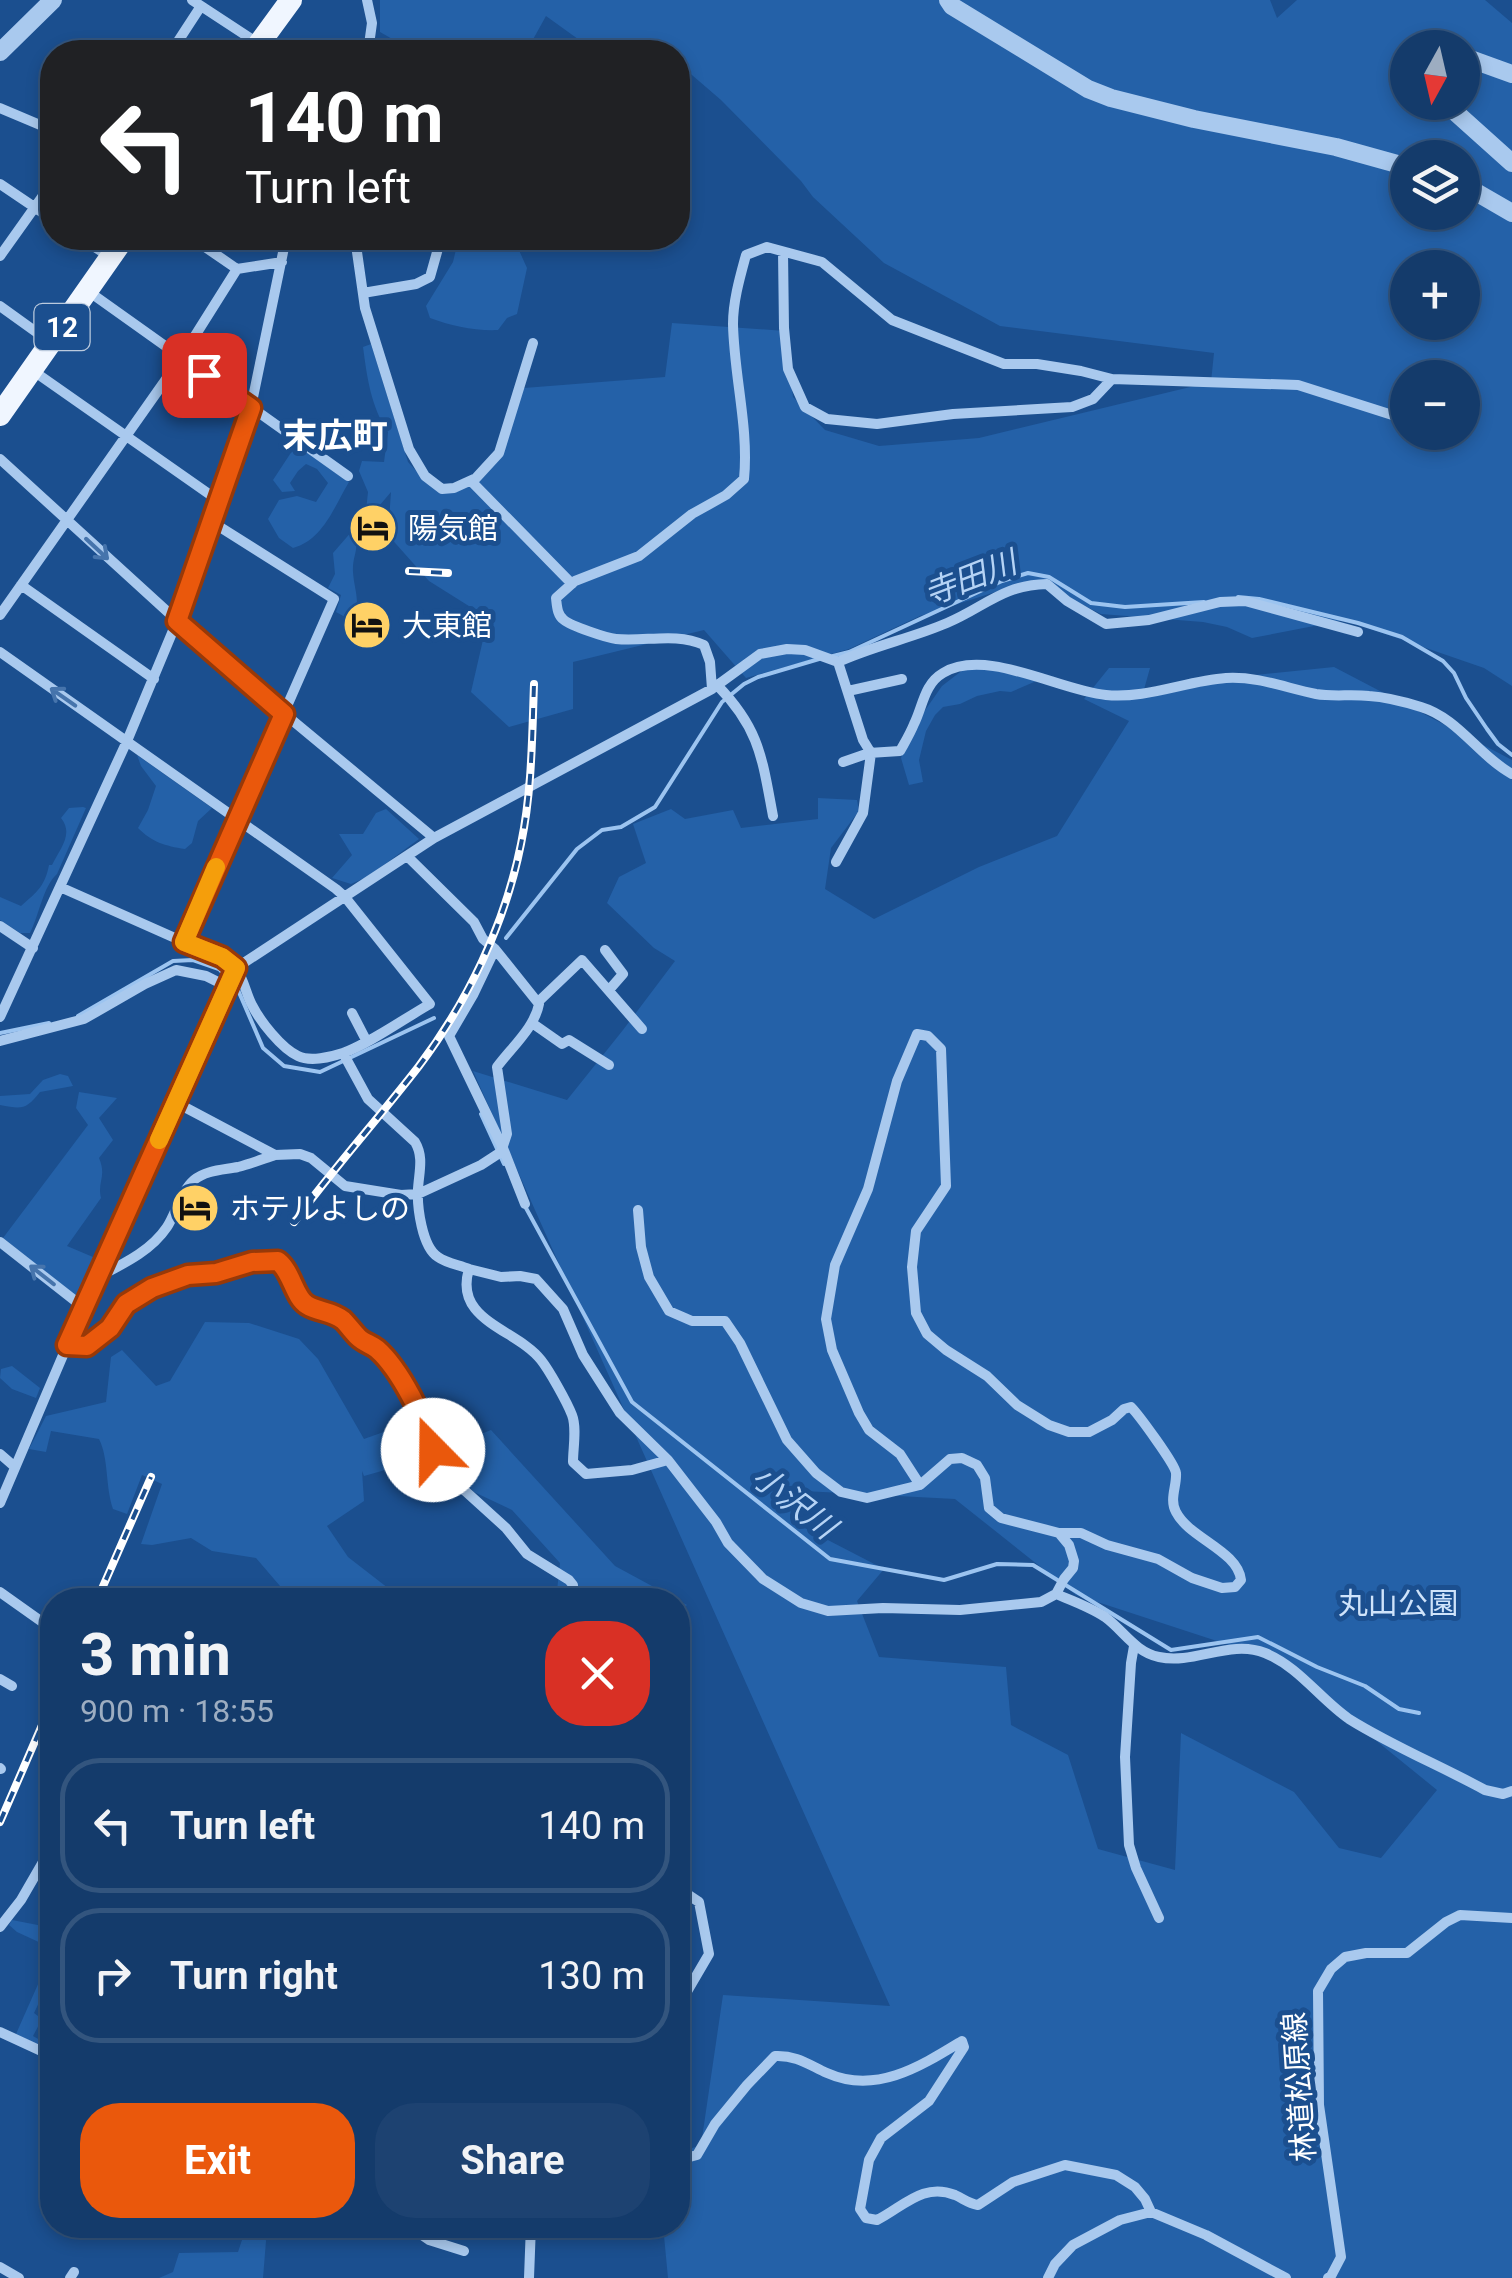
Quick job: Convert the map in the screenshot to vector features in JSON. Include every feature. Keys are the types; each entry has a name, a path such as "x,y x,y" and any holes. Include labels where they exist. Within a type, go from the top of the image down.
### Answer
{"main road":[{"path":"262,40 291,0"},
{"name":"12","path":"0,416 115,250"}],"street":[{"path":"0,52 53,0"},
{"path":"367,0 372,23 370,40"},
{"path":"948,0 1030,55 1111,98 1390,162"},
{"path":"178,40 197,3 246,40"},
{"path":"1480,62 1512,74"},
{"path":"0,108 40,125"},
{"path":"1464,120 1512,164"},
{"path":"0,184 40,211"},
{"path":"1480,194 1512,213"},
{"path":"0,256 40,199"},
{"path":"773,816 755,737 735,703 715,687 704,646 690,639 613,640 564,620 557,611 556,598 596,571 638,556 744,479 746,456 733,321 746,255 767,247 822,262 892,320 1004,364 1081,370 1112,379 1298,385 1390,414"},
{"path":"210,250 237,268 282,262"},
{"path":"0,1017 127,741 177,621 251,408 284,250"},
{"path":"358,250 363,293 409,449 425,476 442,489 476,478 499,453 533,343"},
{"path":"363,293 430,278 438,250"},
{"path":"783,252 788,369 805,407 828,420 876,424 954,414 1072,408 1092,399 1112,379"},
{"path":"0,615 181,358 237,268"},
{"path":"88,290 348,476"},
{"path":"0,306 51,343"},
{"path":"32,370 219,501"},
{"path":"0,460 177,621 434,838"},
{"path":"471,481 572,584"},
{"path":"184,942 334,599 212,522"},
{"path":"0,1503 83,1307 236,968 434,838 715,687 760,654 805,650 836,662 950,622 1004,591 1032,584 1047,584 1106,624 1149,620 1220,602 1244,601 1358,632"},
{"path":"21,586 154,678"},
{"path":"0,652 344,897 430,1004 344,1053 312,1059 298,1056 260,1019 236,968 222,957 60,887"},
{"path":"836,662 871,753 863,813 836,862"},
{"path":"843,762 869,753 900,751 928,688 943,673 964,666 1010,668 1106,695 1152,692 1227,678 1319,694 1373,696 1425,708 1450,722 1512,774"},
{"path":"848,691 902,679"},
{"path":"97,1277 130,1260 160,1237 187,1187 204,1173 275,1155 300,1154 353,1189 418,1194 499,1153 507,1134 497,1067 532,1023 539,1010 538,1002 483,939 474,922 407,856"},
{"path":"0,926 32,948"},
{"path":"495,949 449,1036 525,1204"},
{"path":"605,950 623,974 609,990"},
{"path":"538,1002 582,960 642,1029"},
{"path":"0,1041 84,1019 176,970 206,976 226,986"},
{"path":"0,990 13,989"},
{"path":"352,1013 366,1040"},
{"path":"532,1023 562,1044 569,1040 610,1065"},
{"path":"638,1210 648,1276 669,1311 692,1321 725,1322 740,1343 787,1440 816,1473 841,1492 867,1498 920,1485 950,1458 962,1458 976,1464 985,1478 989,1508 1001,1518 1060,1533 1080,1533 1107,1546 1158,1559 1192,1578 1222,1588 1235,1587 1241,1580 1240,1571 1231,1561 1175,1512 1172,1494 1176,1472 1172,1461 1131,1407 1089,1432 1069,1432 1049,1425 1017,1405 986,1376 927,1334 916,1314 912,1267 916,1231 946,1186 941,1049 928,1036 917,1034 897,1082 868,1189 836,1265 826,1319 832,1350 869,1430 900,1454 920,1485"},
{"path":"344,1053 368,1098 420,1150 418,1194 426,1244 437,1257 469,1269 502,1277 536,1279 563,1309 583,1354 620,1413 668,1460 728,1542 763,1578 802,1603 828,1612 883,1608 960,1610 1041,1602 1056,1594 1070,1575 1074,1561 1069,1544 1060,1533"},
{"path":"175,1102 275,1155"},
{"path":"0,1242 83,1307"},
{"path":"67,1345 87,1346 110,1328 126,1304 170,1281 252,1262 278,1261 287,1270 302,1301 342,1319 362,1342 380,1352 422,1416 442,1466 527,1554 569,1580 573,1588"},
{"path":"469,1269 468,1299 484,1318 540,1358 573,1417 574,1462 586,1474 632,1470 668,1460"},
{"path":"0,1454 15,1467"},
{"path":"0,1592 40,1620"},
{"path":"1056,1594 1105,1617 1134,1646 1162,1658 1182,1659 1238,1648 1264,1652 1291,1668 1347,1717 1485,1790 1503,1794 1512,1791"},
{"path":"1134,1646 1125,1757 1129,1845 1160,1918"},
{"path":"0,1679 12,1686"},
{"path":"0,1927 40,1866"},
{"path":"690,1896 699,1902 709,1954 690,1986"},
{"name":"林道松原線","path":"1328,2278 1341,2257 1319,2105 1318,1991 1331,1969 1345,1957 1408,1954 1460,1915 1512,1918"},
{"path":"0,2032 40,2050"},
{"path":"690,2157 697,2155 726,2111 775,2056 789,2055 831,2075 869,2082 894,2077 962,2041 964,2047 930,2101 881,2138 869,2160 860,2209 866,2218 877,2220 931,2190 978,2205 1013,2182 1065,2165 1116,2175 1135,2187 1151,2212"},
{"path":"1048,2278 1072,2245 1120,2220 1151,2212 1206,2235 1286,2278"},
{"path":"426,2238 464,2251"},
{"path":"529,2278 531,2238"},
{"path":"0,2267 19,2278"}],"green space":[{"path":"380,0 1270,0 1277,18 1297,0 1485,0 1512,23 1512,686 1484,668 1345,620 1252,638 1203,622 1101,614 1033,580 920,616 849,649 746,678 704,630 573,662 573,709 509,727 471,692 488,618 429,581 388,535 391,492 374,512 366,511 368,492 359,471 362,461 384,462 388,432 374,402 363,347 371,344 408,462 420,475 454,488 487,467 524,388 665,377 672,323 785,331 793,397 825,430 879,446 979,438 1211,382 1214,353 1000,326 884,263 690,73 690,40 579,40 546,16 533,40 394,40 380,32"},
{"path":"456,250 519,250 527,268 517,314 507,318 498,330 463,327 430,318 426,306 453,262"},
{"path":"296,445 349,482 320,530 293,548 279,538 268,519 279,500 297,496 316,502 328,483 317,469 306,464 290,483 295,491 282,492 273,480"},
{"path":"353,530 357,604 355,615 347,618 336,612 341,595 328,588 335,574 333,553"},
{"path":"992,664 1041,679 1011,692 977,696 943,707 926,731 919,760 923,782 909,785 901,758 912,729 942,686 964,669"},
{"name":"丸山公園","path":"1334,667 1512,760 1512,2278 668,2278 664,2238 690,2238 690,2149 701,2145 723,1995 890,2006 473,1071 567,1100 675,961 654,948 607,903 619,877 646,863 633,824 671,809 685,819 733,810 741,828 818,819 818,798 857,800 859,811 831,848 825,889 874,919 979,867 1057,836 1129,721 1084,699 1109,668 1150,668 1143,693 1227,678","holes":["804,1491 955,1499 1076,1595 1278,1661 1437,1790 1381,1858 1339,1848 1294,1792 1181,1733 1175,1870 1098,1849 1068,1755 1011,1725 1006,1667 879,1657 857,1601 884,1569 793,1522"]},
{"path":"137,755 212,808 198,821 192,843 185,849 159,843 138,828 156,786"},
{"path":"69,808 86,808 30,933 20,933 0,920 0,897 21,906 36,892 64,842 66,830 61,818"},
{"path":"386,809 419,839 369,876 351,884 332,878 352,855 339,834 363,834 376,813"},
{"path":"60,1074 68,1076 73,1086 40,1092 23,1107 0,1105 0,1096 30,1094 43,1080"},
{"path":"79,1092 117,1098 99,1118 113,1140 99,1158 101,1198 67,1246 100,1260 81,1300 3,1238 88,1125 76,1108"},
{"path":"205,1322 249,1323 299,1339 318,1359 364,1439 392,1429 410,1463 364,1476 362,1471 364,1501 327,1526 348,1557 388,1588 282,1588 256,1558 212,1551 191,1538 141,1544 162,1484 142,1475 127,1514 113,1509 99,1439 51,1431 46,1452 29,1449 46,1416 106,1402 111,1357 122,1350 156,1386 170,1381"},
{"path":"12,1366 40,1388 36,1398 12,1389 0,1378 1,1369"},
{"path":"491,1430 615,1566 656,1588 557,1588 560,1563 512,1510 474,1492 454,1472 471,1459 466,1440"},
{"path":"12,1920 40,1925 40,1943 17,1932 9,1925"},
{"path":"39,1982 40,2000 34,2013 40,2023 33,2036 40,2040 40,2046 16,2034"},
{"path":"243,2238 265,2238 263,2278 159,2278 173,2272 179,2253 238,2252"}],"waterway":[{"name":"寺田川","path":"833,656 1028,573 1049,577 1091,603 1125,607 1204,602"},
{"name":"寺田川","path":"1238,597 1358,623 1402,637 1443,661 1498,744 1512,755"},
{"name":"寺田川","path":"506,938 577,849 602,830 621,827 655,807 722,702 758,677 819,659"},
{"name":"寺田川","path":"78,1016 173,961 193,960 219,969 238,990 263,1048 284,1066 320,1072 434,1018"},
{"name":"寺田川","path":"0,1033 49,1023"},
{"name":"小沢川","path":"481,1114 504,1164"},
{"name":"小沢川","path":"526,1208 632,1402 830,1559 944,1580 997,1564 1033,1565 1171,1650 1258,1637 1365,1686 1399,1709 1419,1713"}],"railway":[{"path":"409,571 448,573"},
{"path":"294,1222 437,1041 469,988 495,932 525,824 534,684"},
{"path":"102,1588 151,1477"},
{"path":"0,1822 40,1730"}],"slow traffic":[{"path":"159,1140 236,968 222,957 184,942 216,867"}],"place":[{"name":"陽気館","path":"373,528"},
{"name":"大東館","path":"367,625"},
{"name":"ホテルよしの","path":"195,1208"}],"district":[{"name":"末広町","path":"335,436"}],"route":[{"path":"204,375 251,408 177,621 284,714 184,942 222,957 236,968 67,1345 87,1346 110,1328 126,1304 152,1288 188,1275 216,1273 252,1262 278,1261 287,1270 302,1301 342,1319 362,1342 380,1352 428,1428 433,1450"}]}
